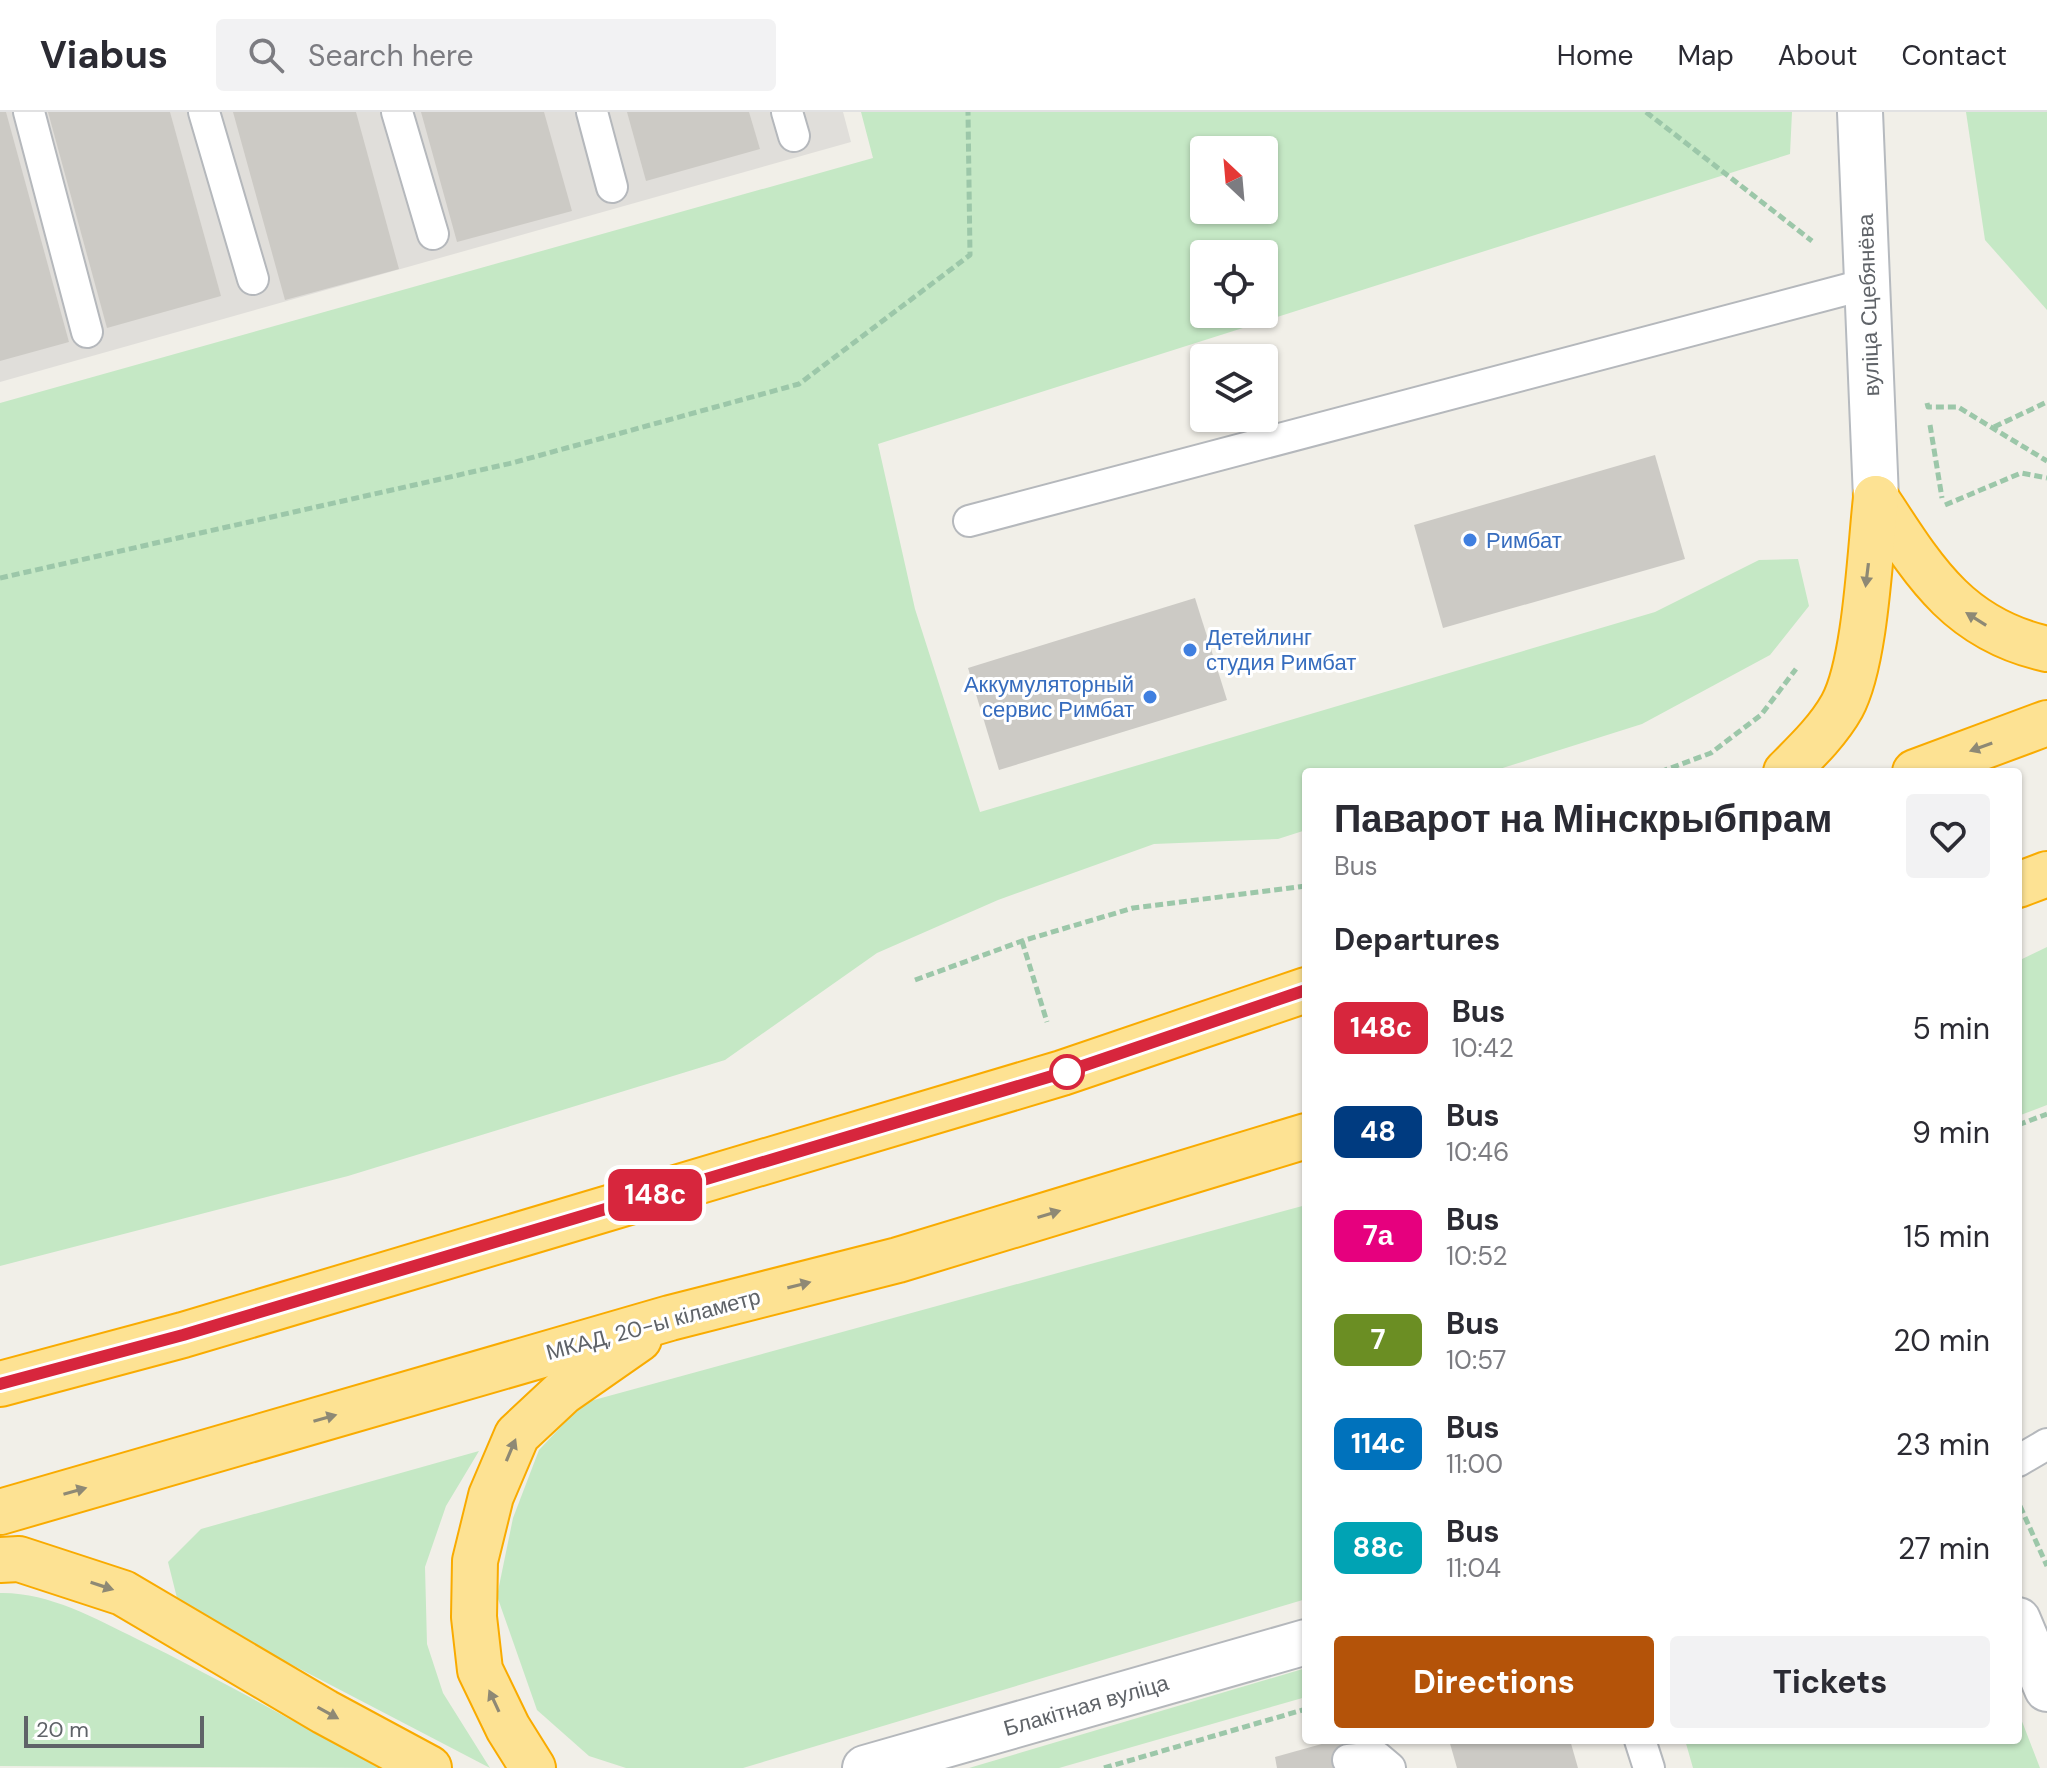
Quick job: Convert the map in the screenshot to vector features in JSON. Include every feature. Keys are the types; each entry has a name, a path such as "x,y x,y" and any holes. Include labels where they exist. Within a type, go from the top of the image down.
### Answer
{"highway":[{"path":"1876,498 1934,581 1968,616 2006,637 2047,649"},
{"path":"1790,768 1816,742 1843,704 1857,659 1876,498"},
{"path":"1926,768 2047,723"},
{"path":"2022,883 2047,874"},
{"path":"0,1384 183,1335 1062,1073 1302,991"},
{"name":"МКАД, 20-ы кіламетр","path":"0,1512 670,1318 898,1260 1302,1137"},
{"path":"533,1768 508,1728 480,1670 474,1617 475,1561 491,1496 517,1435 563,1392 670,1318"},
{"path":"0,1560 19,1559 123,1593 325,1712 429,1768"}],"street":[{"name":"вуліца Сцебянёва","path":"1860,112 1876,498"},
{"path":"2030,1625 2047,1689"},
{"name":"Блакітная вуліца","path":"888,1764 1302,1643"}],"lane":[{"path":"29,112 87,332"},
{"path":"204,112 253,279"},
{"path":"397,112 433,234"},
{"path":"592,112 612,187"},
{"path":"969,521 1867,284"},
{"path":"2022,1459 2047,1444"},
{"path":"1641,1744 1649,1768"},
{"path":"1348,1760 1377,1757 1390,1768"}],"path":[{"path":"0,578 512,463 799,384 970,255 968,112"},
{"path":"1646,112 1867,284"},
{"path":"1927,391 1944,506 2021,473 2047,478"},
{"path":"1993,427 2047,402"},
{"path":"1928,407 1958,407 2047,461"},
{"path":"1671,768 1711,753 1761,715 1799,666"},
{"path":"915,980 1022,941 1133,908 1302,887"},
{"path":"1022,941 1062,1073"},
{"path":"2022,1123 2047,1114"},
{"path":"2022,1510 2047,1566"},
{"path":"1104,1768 1302,1710"}],"shaded area":[{"path":"0,112 843,112 851,142 0,382"}],"green space":[{"path":"861,112 1792,112 1790,154 1278,317 1278,240 1190,240 1190,328 1243,328 878,444 915,609 980,812 1655,612 1759,560 1798,559 1809,606 1770,655 1642,724 1503,768 1302,768 1302,831 1278,839 1154,844 998,900 877,953 725,1060 348,1176 0,1266 0,403 873,158"},
{"path":"1966,112 2047,112 2047,310 1985,240"},
{"path":"2047,947 2047,1105 2022,1114 2022,959"},
{"path":"1302,1206 1302,1600 743,1768 626,1768 589,1756 537,1710 497,1596 513,1518 539,1450 583,1403"},
{"path":"479,1451 446,1506 425,1567 427,1644 443,1693 490,1768 179,1606 168,1562 201,1529"},
{"path":"0,1593 36,1597 88,1615 199,1670 380,1768 0,1766"},
{"path":"1302,1669 1302,1698 1059,1768 969,1768"},
{"path":"2022,1721 2040,1768 1693,1768 1686,1744 2022,1744"}],"building":[{"path":"0,112 6,112 69,342 0,361"},
{"path":"48,112 170,112 221,296 107,328"},
{"path":"233,112 356,112 399,269 285,300"},
{"path":"421,112 544,112 572,211 457,242"},
{"path":"627,112 749,112 760,149 646,181"},
{"path":"1655,455 1685,559 1443,628 1414,525"},
{"path":"1195,598 1227,700 999,770 968,668"},
{"path":"1322,1744 1344,1744 1350,1768 1277,1768 1275,1757"},
{"path":"1450,1744 1571,1744 1578,1768 1457,1768"}],"bus line":[{"name":"148с","path":"0,1384 183,1335 1062,1073 1302,991"}],"place":[{"name":"Римбат","path":"1470,540"},
{"name":"Детейлинг студия Римбат","path":"1190,650"},
{"name":"Аккумуляторный сервис Римбат","path":"1150,697"}]}
